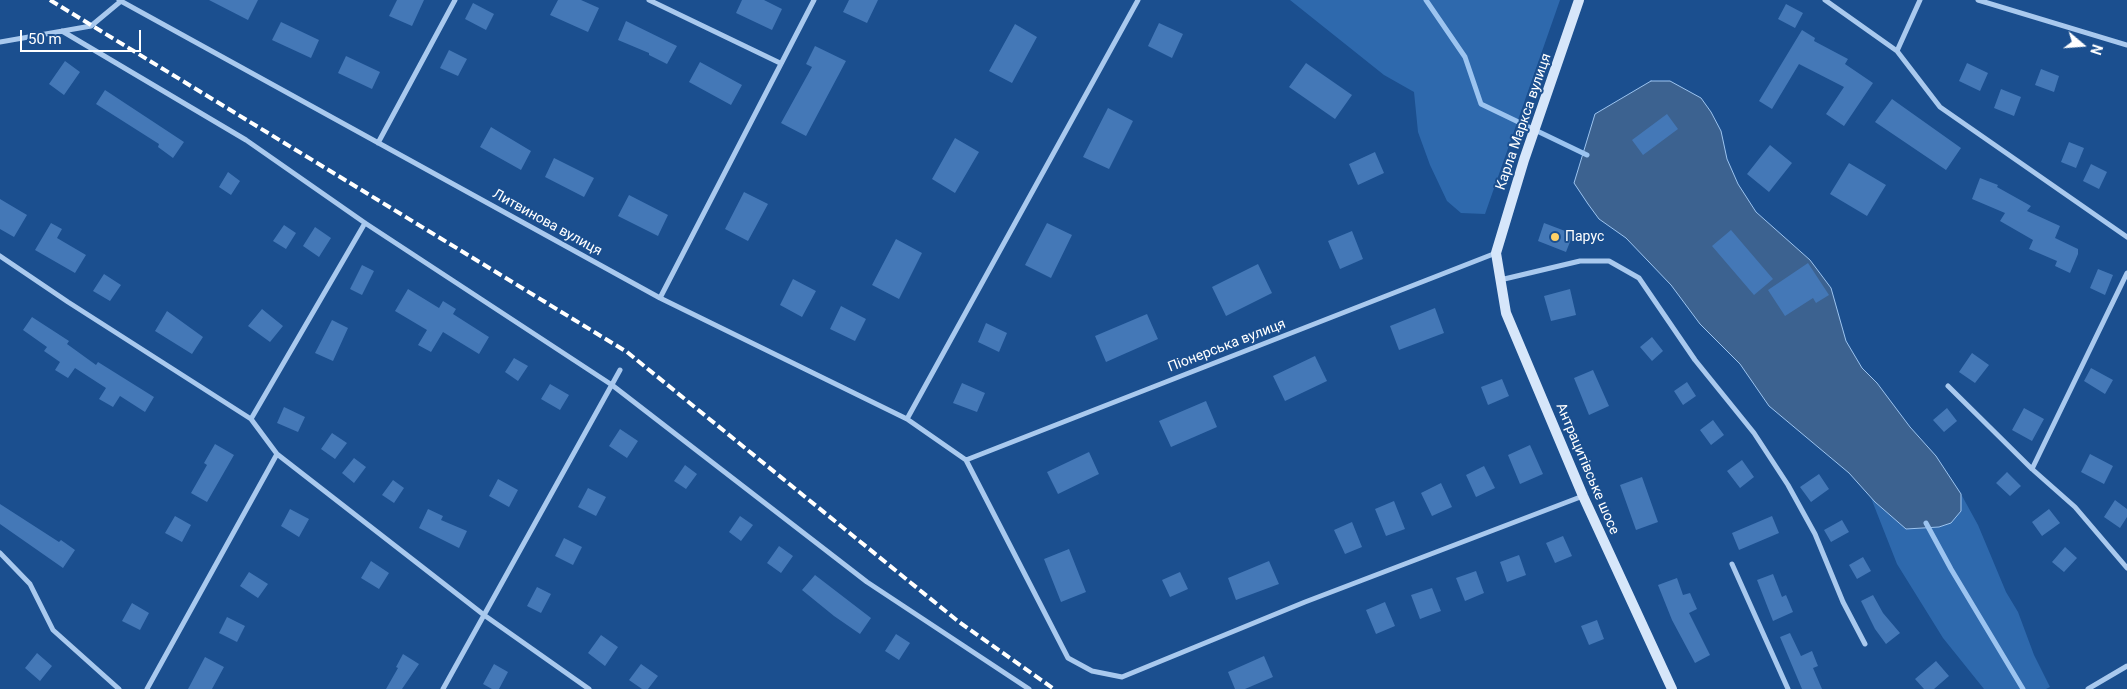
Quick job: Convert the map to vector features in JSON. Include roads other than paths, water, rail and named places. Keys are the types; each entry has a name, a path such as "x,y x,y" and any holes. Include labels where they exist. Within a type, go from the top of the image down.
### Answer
{"main road":[{"name":"Карла Маркса вулиця","path":"1496,253 1524,160 1579,0"},
{"name":"Антрацитівське шосе","path":"1496,253 1506,313 1583,496 1672,689"}],"street":[{"path":"0,42 91,26 120,0"},
{"name":"Литвинова вулиця","path":"120,0 660,298 907,418 966,460"},
{"path":"378,143 456,0"},
{"path":"649,0 780,63"},
{"path":"660,298 814,0"},
{"path":"907,418 1138,0"},
{"path":"1825,0 1897,51 1940,106 2127,237"},
{"path":"1897,51 1920,0"},
{"path":"1978,0 2127,45"},
{"path":"62,31 246,140 365,223 612,385 867,582 1029,689"},
{"path":"251,420 365,223"},
{"name":"Піонерська вулиця","path":"966,460 1496,253"},
{"path":"0,256 251,420 277,454 484,614 589,689"},
{"path":"1500,280 1580,261 1609,261 1639,278 1695,360 1754,433 1788,485 1816,534 1843,602 1866,644"},
{"path":"2032,469 2127,273"},
{"path":"443,689 620,370"},
{"path":"1948,386 2032,469 2075,507 2127,568"},
{"path":"148,689 277,454"},
{"path":"966,460 1068,658 1092,671 1122,676 1304,602 1583,496"},
{"path":"0,553 30,584 53,630 119,689"},
{"path":"1732,564 1788,689"},
{"path":"2088,689 2127,666"}],"waterway":[{"path":"1426,0 1465,57 1481,104 1587,155"},
{"path":"1926,523 1951,569 2023,689"}],"railway":[{"path":"50,0 627,352 959,622 1054,689"}],"place":[{"name":"Парус","path":"1555,237"}]}
